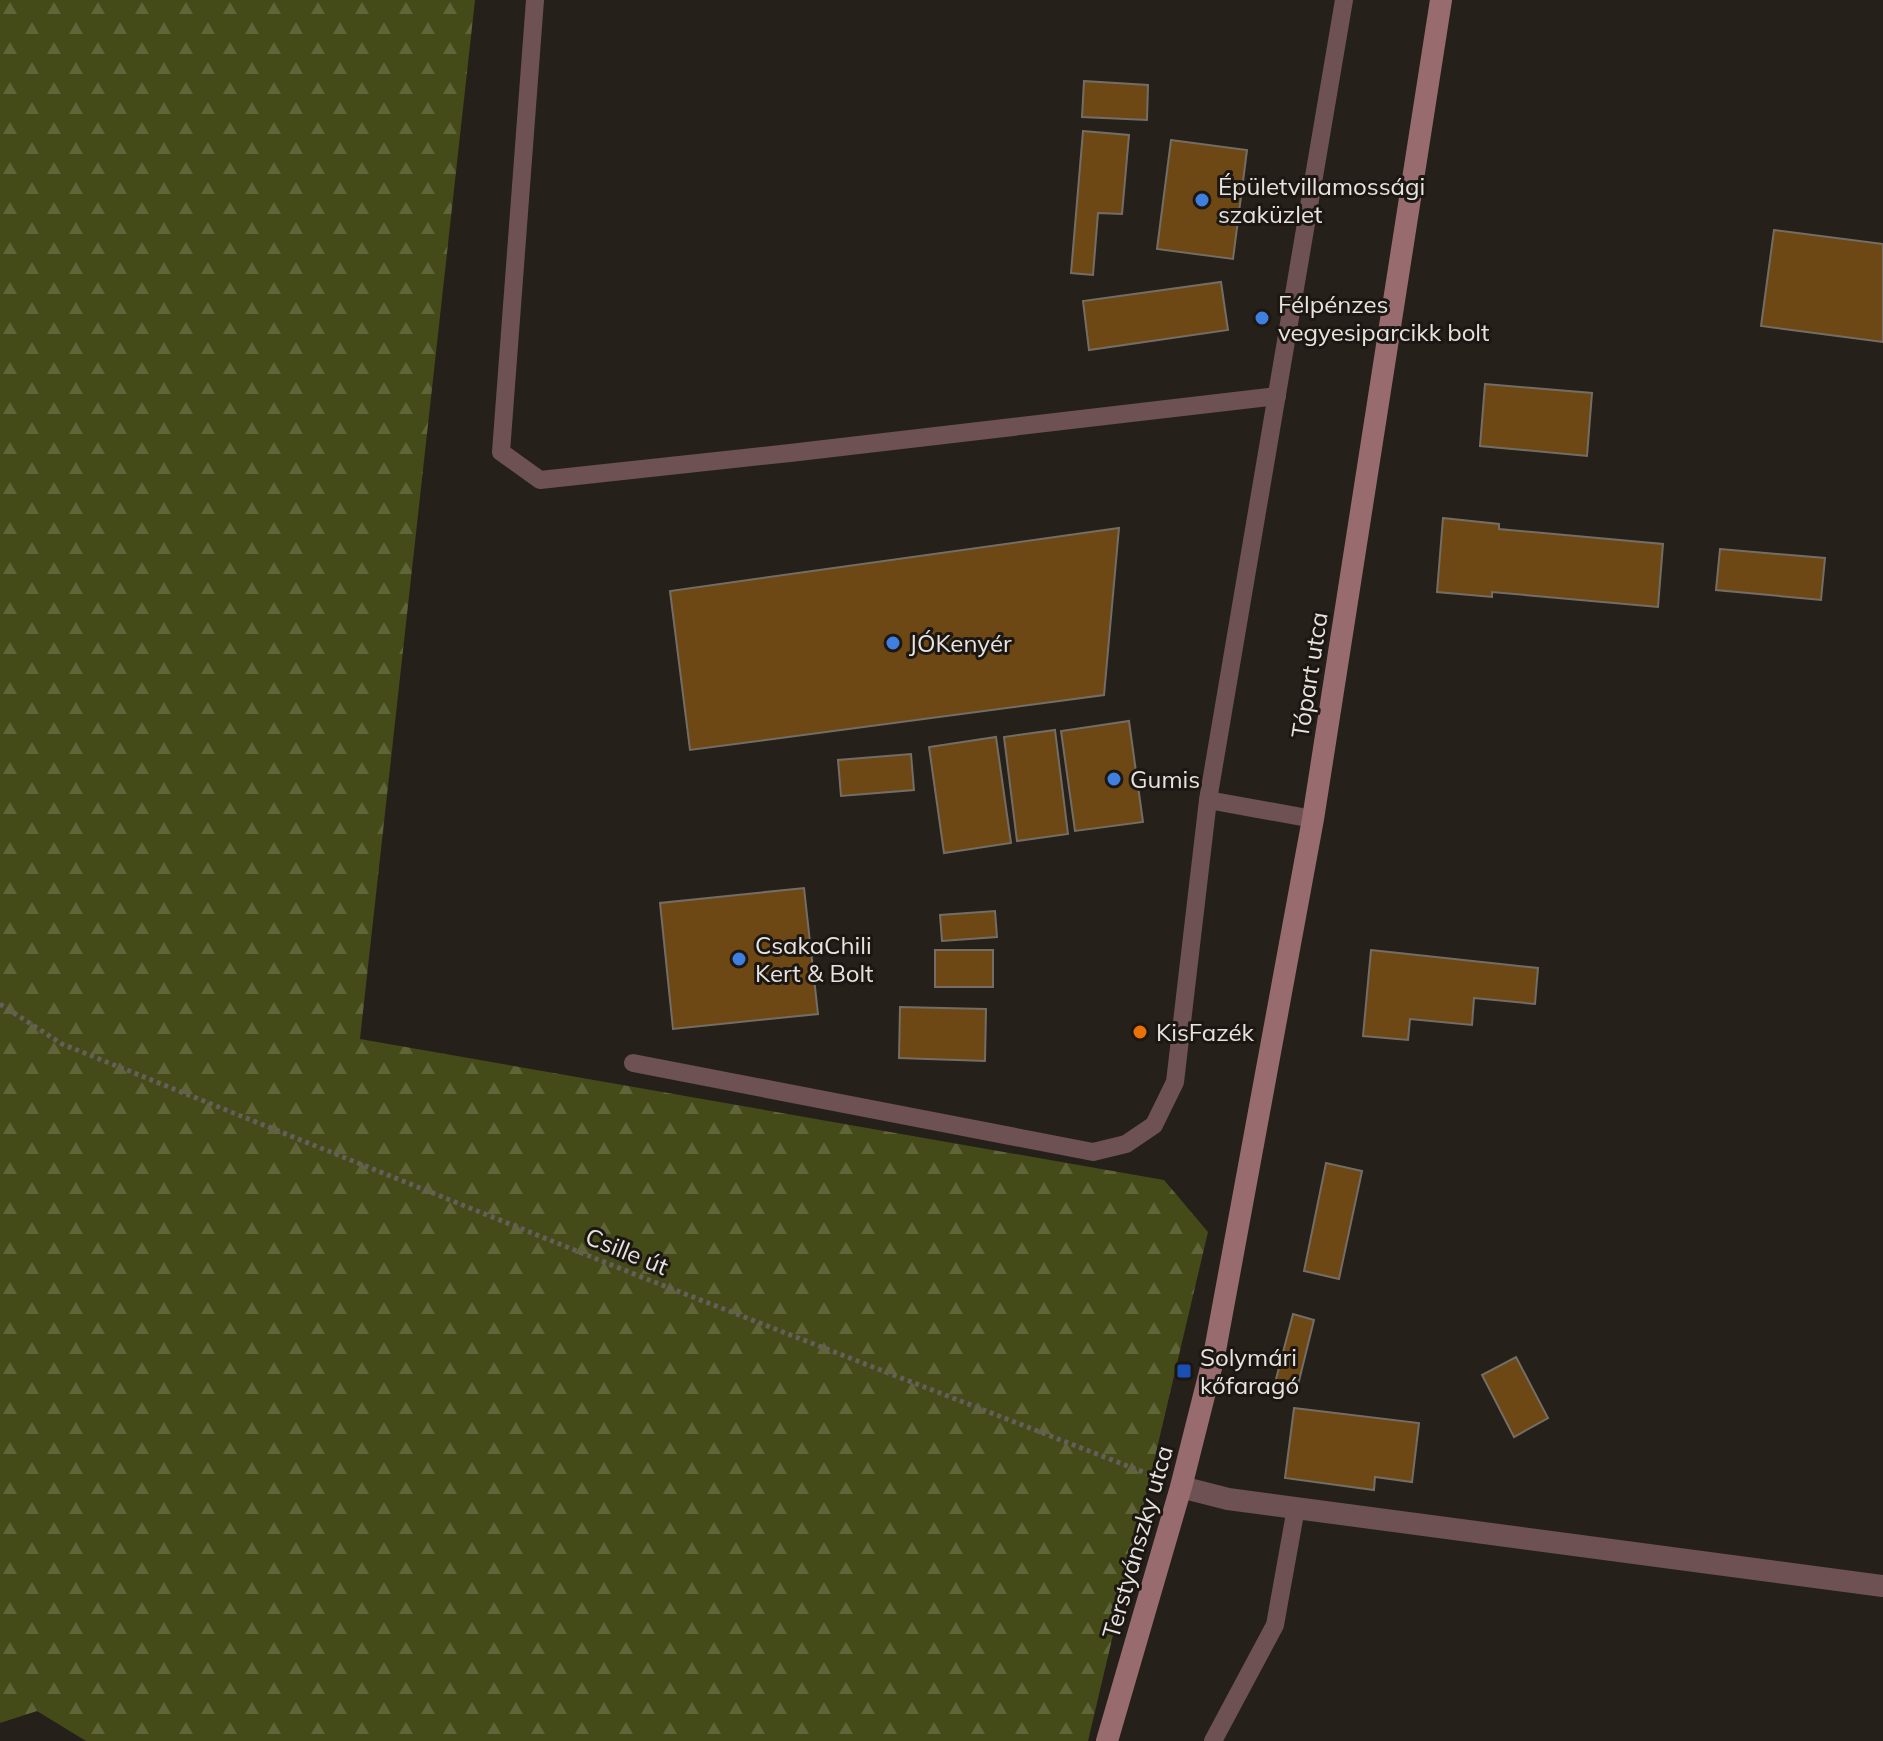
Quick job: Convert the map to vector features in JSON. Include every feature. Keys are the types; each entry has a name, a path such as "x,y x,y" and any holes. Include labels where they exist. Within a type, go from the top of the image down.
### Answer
{"main road":[{"name":"Tópart utca","path":"1214,1356 1313,819 1441,0"},
{"name":"Terstyánszky utca","path":"1107,1741 1181,1487 1214,1356"}],"street":[{"path":"1181,1487 1228,1499 1883,1586"}],"lane":[{"path":"535,0 501,452 540,480 1277,396"},
{"path":"633,1063 1093,1152 1126,1144 1154,1125 1175,1082 1208,800 1344,0"},
{"path":"1208,800 1313,819"},
{"path":"1213,1741 1275,1625 1296,1508"}],"path":[{"name":"Csille út","path":"0,1004 62,1044 658,1283 1181,1487"}],"green space":[{"path":"0,0 475,0 360,1039 1164,1180 1208,1232 1088,1741 86,1741 37,1711 0,1723"}],"building":[{"path":"1084,81 1148,85 1147,120 1082,117"},
{"path":"1083,131 1129,135 1122,214 1098,213 1093,275 1071,273"},
{"name":"Épületvillamossági szaküzlet","path":"1171,140 1247,150 1233,259 1157,249"},
{"path":"1774,230 1883,244 1883,342 1761,326"},
{"path":"1221,282 1228,330 1089,350 1083,301"},
{"path":"1485,384 1592,393 1587,456 1480,446"},
{"path":"1443,518 1499,524 1499,529 1663,544 1658,607 1492,592 1492,597 1437,592"},
{"name":"JÓKenyér","path":"1119,528 1104,695 690,750 670,591"},
{"path":"1720,549 1825,558 1821,600 1716,590"},
{"path":"1129,721 1143,822 1075,831 1061,731"},
{"path":"1055,730 1068,834 1017,841 1004,737"},
{"path":"996,737 1011,843 944,853 929,747"},
{"path":"911,754 914,790 841,796 838,760"},
{"name":"CsakaChili Kert & Bolt","path":"804,888 818,1014 673,1029 660,903"},
{"path":"995,911 997,937 942,941 940,915"},
{"path":"935,950 993,950 993,987 935,987"},
{"path":"1371,950 1538,968 1535,1004 1474,998 1472,1025 1410,1019 1408,1040 1363,1036"},
{"path":"900,1007 986,1009 985,1061 899,1058"},
{"path":"1326,1163 1362,1171 1339,1279 1304,1271"},
{"path":"1293,1314 1314,1320 1297,1389 1275,1383"},
{"path":"1516,1357 1548,1418 1514,1437 1482,1375"},
{"path":"1294,1408 1419,1423 1412,1482 1375,1477 1374,1490 1285,1478"}],"place":[{"name":"Épületvillamossági szaküzlet","path":"1202,200"},
{"name":"Félpénzes vegyesiparcikk bolt","path":"1262,318"},
{"name":"JÓKenyér","path":"893,643"},
{"name":"Gumis","path":"1114,779"},
{"name":"CsakaChili Kert & Bolt","path":"739,959"},
{"name":"KisFazék","path":"1140,1032"},
{"name":"Solymári kőfaragó","path":"1184,1371"}]}
